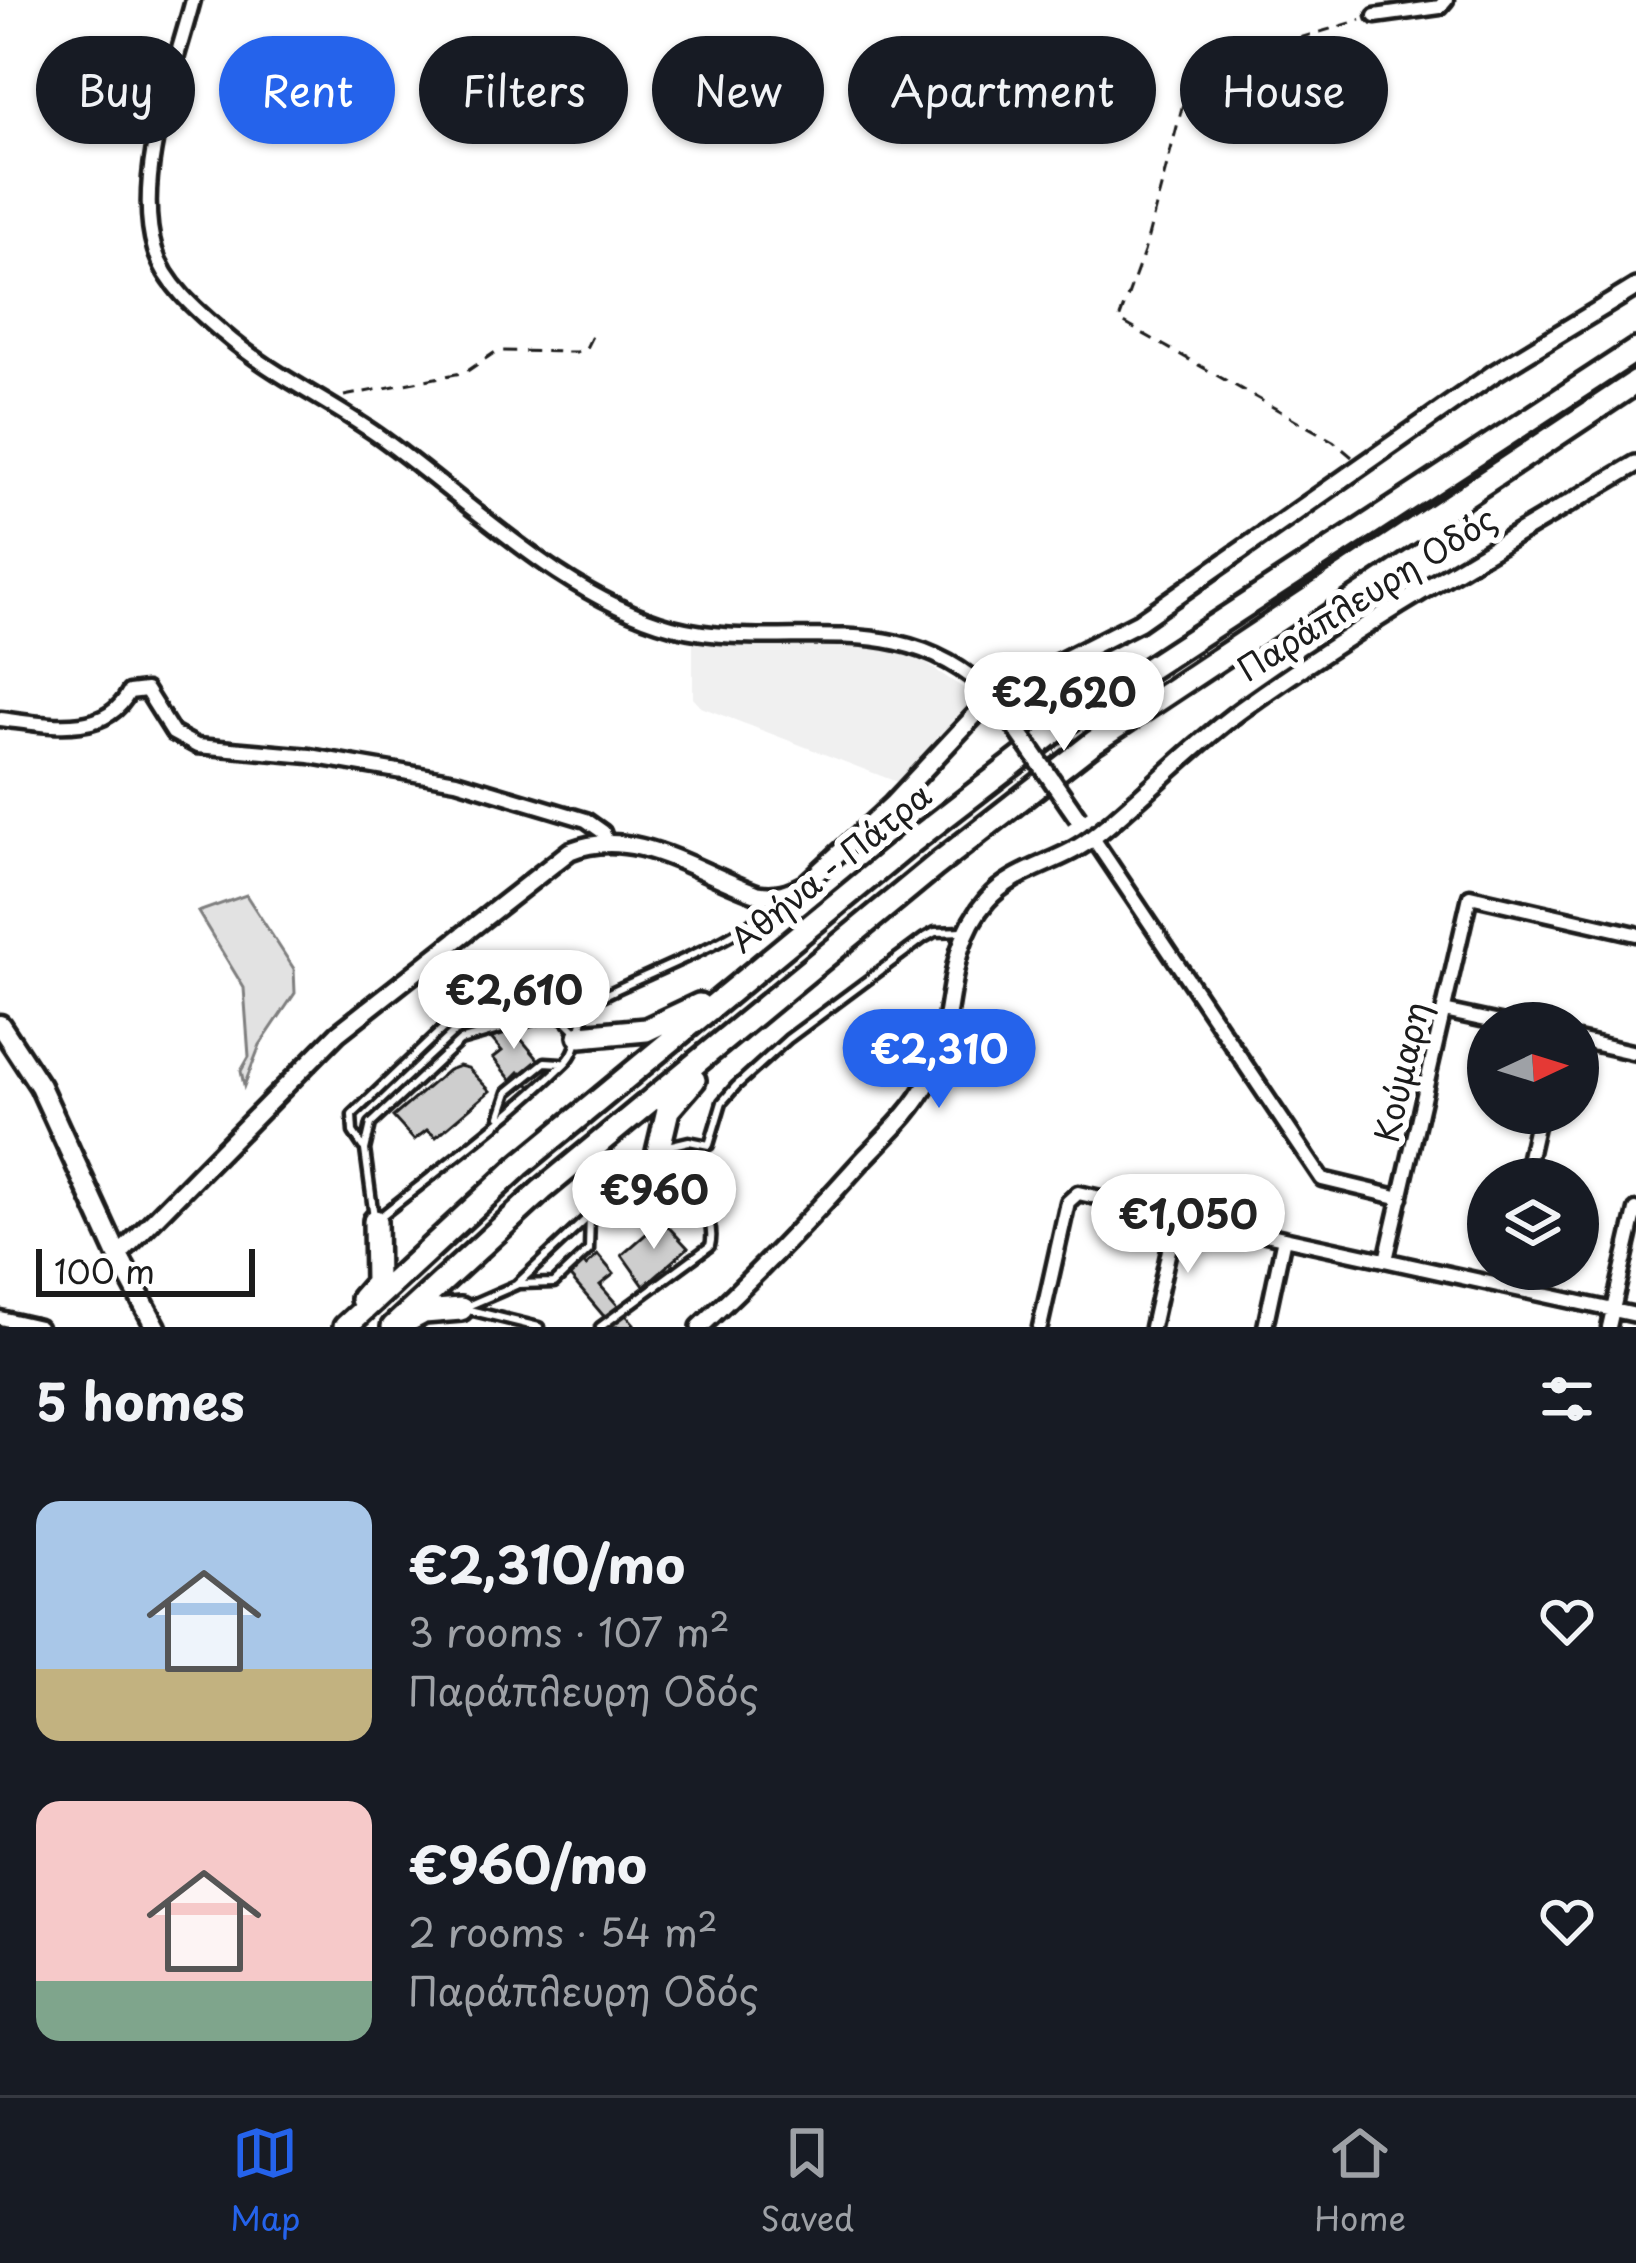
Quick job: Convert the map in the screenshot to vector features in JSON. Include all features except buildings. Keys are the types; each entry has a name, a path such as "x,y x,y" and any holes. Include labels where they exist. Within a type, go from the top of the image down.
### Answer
{"highway":[{"name":"Αθήνα - Πάτρα","path":"345,1327 519,1166 1070,720 1636,350"},
{"name":"Αθήνα - Πάτρα","path":"396,1327 542,1190 1094,742 1636,382"},
{"path":"580,1036 646,1030 667,1023 756,970"},
{"path":"658,1152 668,1110 678,1094 776,997"},
{"path":"334,1327 376,1283 375,1221"},
{"path":"396,1327 424,1312 461,1309"}],"main road":[{"path":"0,1025 40,1086 118,1256 157,1327"}],"street":[{"path":"194,0 152,165 149,212 155,251 175,285 223,333 325,400 557,569 629,612 702,632 851,635 899,642 950,662 993,696 1009,718 1322,1179 1401,1198"},
{"path":"1375,16 1440,7 1446,0"},
{"path":"118,1256 363,1012 570,850 605,841 635,844 745,890 775,896 805,884 993,696 1139,622 1493,374 1636,287"},
{"name":"Παράπλευρη Οδός","path":"710,1325 917,1099 934,1066 967,931 976,913 1001,886 1093,838 1171,765 1244,708 1456,570 1636,464"},
{"path":"0,719 76,726 116,711 129,692 146,690 173,733 197,746 310,756 456,781 586,820 603,832 605,841"},
{"name":"Κούμαρη","path":"1386,1260 1470,896 1636,934"},
{"path":"1444,1011 1467,1016"},
{"path":"1599,1045 1636,1053"},
{"path":"1040,1327 1068,1202 1078,1192 1467,1278"},
{"path":"1609,1327 1636,1210"},
{"path":"1152,1327 1177,1214"},
{"path":"1265,1327 1284,1238"},
{"path":"1523,1290 1636,1315"},
{"path":"0,1318 39,1327"}],"lane":[{"path":"375,1221 565,1063 580,1036 585,1009 594,1000 653,975 760,916 775,896"},
{"path":"461,1309 516,1285 658,1152 674,1143 709,1145 722,1102 788,1039 924,938 950,930 967,931"},
{"path":"365,1150 353,1132 352,1115 498,976 516,968 534,975 557,1013 580,1036"},
{"path":"375,1221 365,1150 371,1124 460,1041 557,1013"},
{"path":"499,1122 508,1092 544,1063 565,1063"},
{"path":"600,1327 710,1246 710,1217 658,1152"},
{"path":"516,1285 554,1283 589,1250 590,1214"},
{"path":"461,1309 539,1327"}],"path":[{"path":"1360,464 1333,441 1119,320 1144,252 1199,54 1255,50 1375,16"},
{"path":"325,400 466,372 497,351 576,352 586,348 592,337"}],"shaded area":[{"path":"848,641 914,656 974,695 905,785 701,707 693,698 693,642"},
{"path":"246,895 294,969 295,993 260,1045 244,1086 241,1071 249,1057 244,988 198,912"}]}
